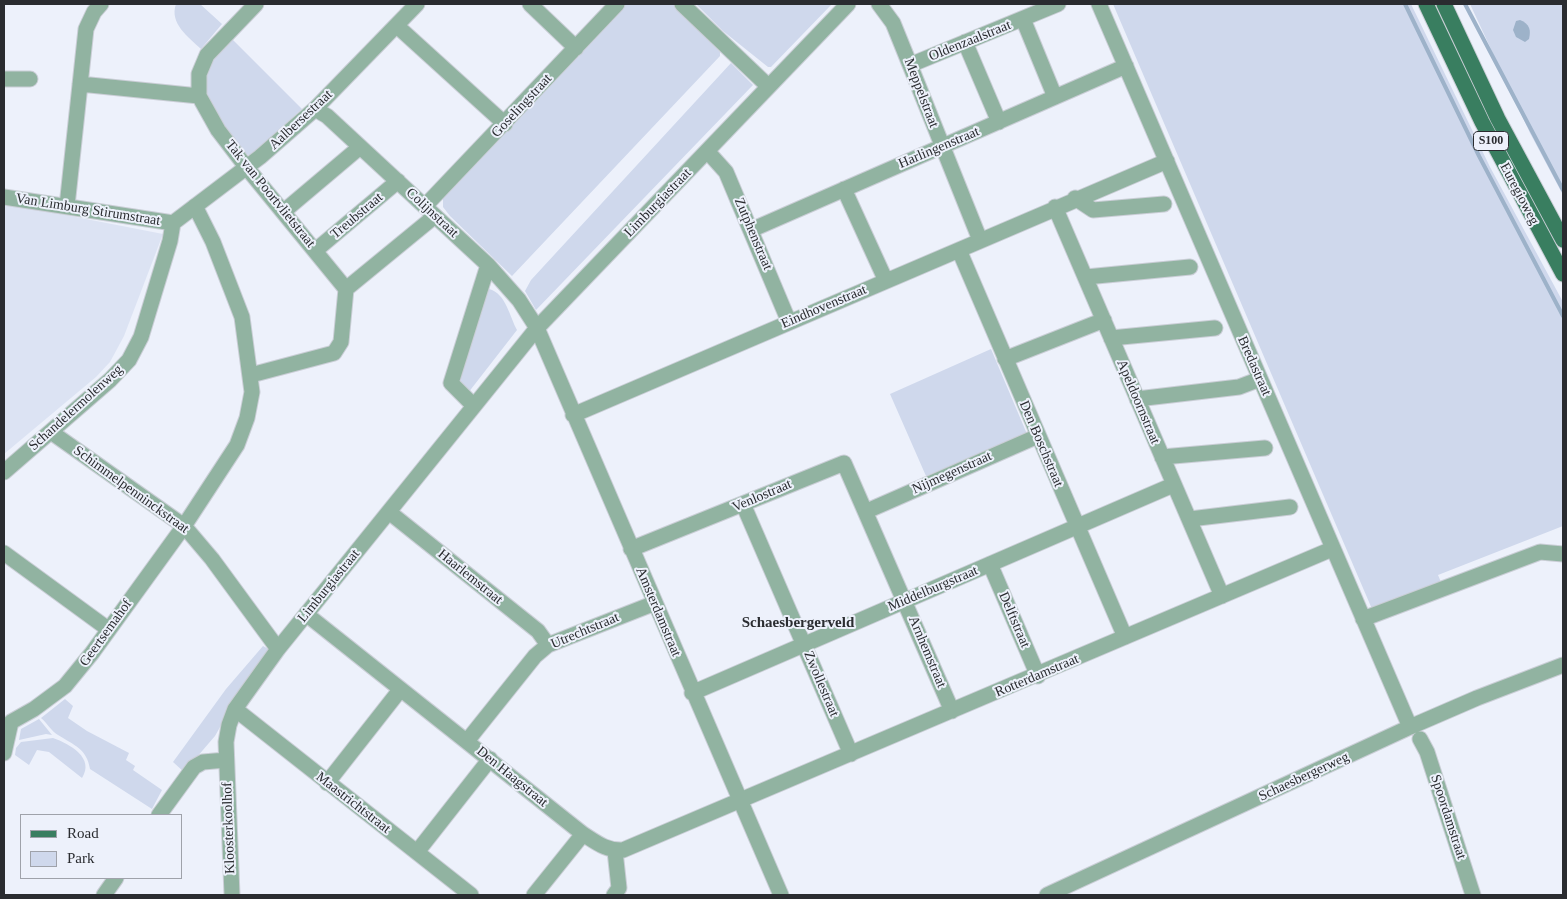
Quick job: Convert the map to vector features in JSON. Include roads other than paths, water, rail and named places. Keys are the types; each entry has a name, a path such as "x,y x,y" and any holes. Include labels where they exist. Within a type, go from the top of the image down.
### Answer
{"main road":[{"name":"Euregioweg","path":"1426,4 1486,131 1563,274"},
{"name":"Euregioweg","path":"1444,4 1498,119 1563,240"}],"street":[{"path":"80,84 199,96 199,74 207,55 256,4"},
{"name":"Aalbersestraat","path":"173,223 247,168 315,109 417,4"},
{"path":"530,4 576,48"},
{"name":"Goselingstraat","path":"346,289 430,211 505,124 617,4"},
{"path":"682,4 768,86"},
{"name":"Limburgiastraat","path":"226,760 228,725 235,709 278,649 537,328 848,4"},
{"name":"Meppelstraat","path":"879,4 892,24 910,65 980,240"},
{"name":"Oldenzaalstraat","path":"910,65 1058,4"},
{"name":"Bredastraat","path":"1099,4 1410,727"},
{"path":"68,206 86,28 94,7"},
{"path":"1023,19 1055,97"},
{"path":"397,26 505,124"},
{"path":"965,42 999,122"},
{"name":"Harlingenstraat","path":"751,230 1126,66"},
{"path":"4,79 30,80"},
{"name":"Tak van Poortvlietstraat","path":"199,96 218,130 346,289"},
{"name":"Colijnstraat","path":"315,109 327,116 488,265 519,300 537,328"},
{"path":"283,212 360,147"},
{"name":"Zutphenstraat","path":"708,152 726,172 789,322"},
{"name":"Eindhovenstraat","path":"573,415 1167,160"},
{"name":"Treubstraat","path":"316,250 398,181"},
{"path":"844,189 886,281"},
{"name":"Van Limburg Stirumstraat","path":"4,197 173,223"},
{"path":"1075,198 1092,210 1164,204"},
{"path":"184,526 237,445 247,418 252,392 242,317 213,242 195,206"},
{"name":"Apeldoornstraat","path":"1055,207 1222,596"},
{"name":"Schandelermolenweg","path":"4,472 110,380 129,360 141,337 170,241 173,223"},
{"name":"Den Boschstraat","path":"959,250 1125,637"},
{"path":"474,406 452,383 488,265"},
{"path":"1086,278 1190,267"},
{"path":"251,375 334,353 338,350 341,342 346,289"},
{"path":"1005,359 1104,320"},
{"name":"Amsterdamstraat","path":"537,328 692,692 781,895"},
{"path":"1111,338 1215,328"},
{"path":"1137,399 1240,387 1260,379"},
{"name":"Schimmelpenninckstraat","path":"50,432 184,526 212,559 278,649"},
{"name":"Nijmegenstraat","path":"867,511 1038,436"},
{"path":"1162,457 1265,448"},
{"name":"Venlostraat","path":"631,549 842,462 846,464 867,511"},
{"name":"Middelburgstraat","path":"692,692 1173,485"},
{"name":"Zwollestraat","path":"743,504 851,754"},
{"path":"1190,519 1290,507"},
{"name":"Arnhemstraat","path":"867,511 952,712"},
{"name":"Haarlemstraat","path":"389,512 538,632 548,645"},
{"name":"Geertsemahof","path":"7,719 34,708 65,686 184,526"},
{"name":"Rotterdamstraat","path":"740,801 1038,676 1332,548"},
{"path":"1363,619 1540,552 1563,554"},
{"path":"4,553 108,628"},
{"name":"Delftstraat","path":"990,564 1038,676"},
{"name":"Utrechtstraat","path":"467,741 535,656 548,645 655,603"},
{"name":"Den Haagstraat","path":"306,614 583,834 606,849 615,851"},
{"name":"Schaesbergerweg","path":"1047,895 1410,727 1460,705 1563,665"},
{"path":"327,783 400,690"},
{"name":"Maastrichtstraat","path":"235,709 471,895"},
{"path":"4,753 7,719"},
{"name":"Spoordamstraat","path":"1420,739 1473,895"},
{"path":"417,852 490,759"},
{"path":"160,814 194,767 203,762 226,760"},
{"name":"Kloosterkoolhof","path":"226,760 232,895"},
{"path":"614,895 619,888 615,851 623,850 740,801"},
{"path":"534,895 583,834"},
{"path":"104,895 115,879"}],"waterway":[{"path":"1405,4 1479,156 1563,316"},
{"path":"1465,4 1563,190"}],"district":[{"name":"Schaesbergerveld","path":"798,623"}]}
